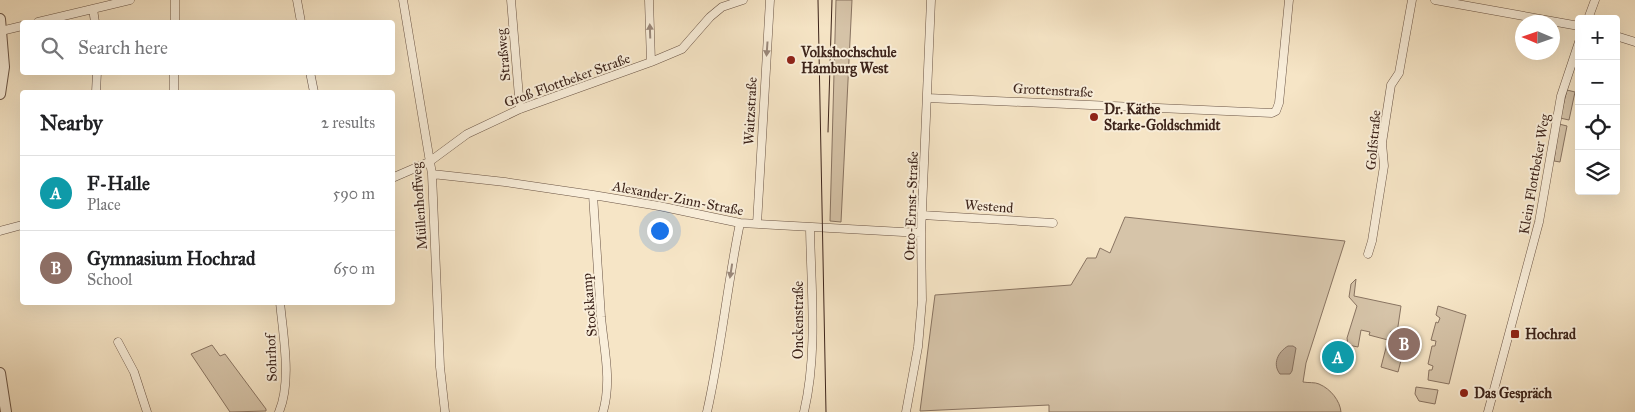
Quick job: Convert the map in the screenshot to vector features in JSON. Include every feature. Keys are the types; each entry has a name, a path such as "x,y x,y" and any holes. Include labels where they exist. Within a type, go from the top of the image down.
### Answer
{"street":[{"path":"46,20 130,0"},
{"path":"175,0 175,20"},
{"path":"297,0 301,20"},
{"name":"Müllenhoffweg","path":"403,0 432,174 440,367 445,412"},
{"name":"Straßweg","path":"510,0 520,109"},
{"path":"649,0 651,62"},
{"name":"Groß Flottbeker Straße","path":"395,177 429,162 467,134 520,109 682,49 710,17 722,7 743,0"},
{"name":"Waitzstraße","path":"757,224 770,0"},
{"name":"Otto-Ernst-Straße","path":"906,410 918,347 922,300 921,233 931,0"},
{"name":"Grottenstraße","path":"927,98 1272,113 1276,111 1279,103 1290,0"},
{"name":"Golfstraße","path":"1368,254 1372,242 1384,166 1382,143 1391,85 1398,73 1412,0"},
{"path":"1435,0 1575,25"},
{"path":"1589,15 1595,0"},
{"path":"93,9 95,20"},
{"path":"0,19 3,71 0,94"},
{"path":"1,31 20,26"},
{"path":"1620,37 1635,42"},
{"name":"Klein Flottbeker Weg","path":"1488,412 1539,222 1561,96 1575,54"},
{"path":"96,90 97,75"},
{"path":"174,75 174,90"},
{"path":"311,75 314,90"},
{"name":"Alexander-Zinn-Straße","path":"432,174 505,182 593,195 659,206 740,223 921,233"},
{"name":"Stockkamp","path":"593,195 601,320 606,348 608,378 603,412"},
{"name":"Westend","path":"922,215 1054,223"},
{"path":"707,412 716,372 740,223"},
{"path":"0,231 20,226"},
{"name":"Onckenstraße","path":"804,412 809,388 812,343 810,228"},
{"name":"Sohrhof","path":"280,305 286,382 280,412"},
{"path":"118,342 134,372 146,412"},
{"path":"0,373 6,412"}],"shaded area":[{"path":"836,0 852,0 841,222 830,221"},
{"path":"1567,90 1575,92 1569,120 1560,118"},
{"path":"1559,124 1567,126 1560,162 1554,161"},
{"path":"1125,217 1345,241 1306,363 1303,382 1317,383 1331,392 1337,400 1341,412 1049,412 1049,405 920,411 935,295 1071,285 1087,258 1096,258 1100,248 1110,253"},
{"path":"1356,279 1354,296 1401,306 1397,333 1391,331 1389,336 1406,341 1398,372 1381,367 1388,340 1369,335 1370,332 1361,330 1358,347 1348,345 1347,338 1357,306 1349,297 1351,284"},
{"path":"1438,306 1466,315 1449,384 1428,380 1429,370 1432,370 1433,366 1428,364 1432,346 1435,346 1436,341 1431,340 1436,322 1438,323 1440,318 1436,315"},
{"path":"212,345 220,356 225,354 266,411 230,412 191,354"},
{"path":"1288,346 1296,348 1292,371 1290,374 1280,374 1276,366 1277,358"},
{"path":"1416,387 1438,390 1435,404 1419,401 1415,394"}],"tram line":[{"path":"818,0 826,412"},
{"path":"828,132 832,0"}],"place":[{"name":"Volkshochschule Hamburg West","path":"791,60"},
{"name":"Dr. Käthe Starke-Goldschmidt","path":"1094,117"},
{"name":"Hochrad","path":"1515,334"},
{"name":"Gymnasium Hochrad","path":"1404,344"},
{"name":"F-Halle","path":"1338,357"},
{"name":"Das Gespräch","path":"1464,393"}]}
